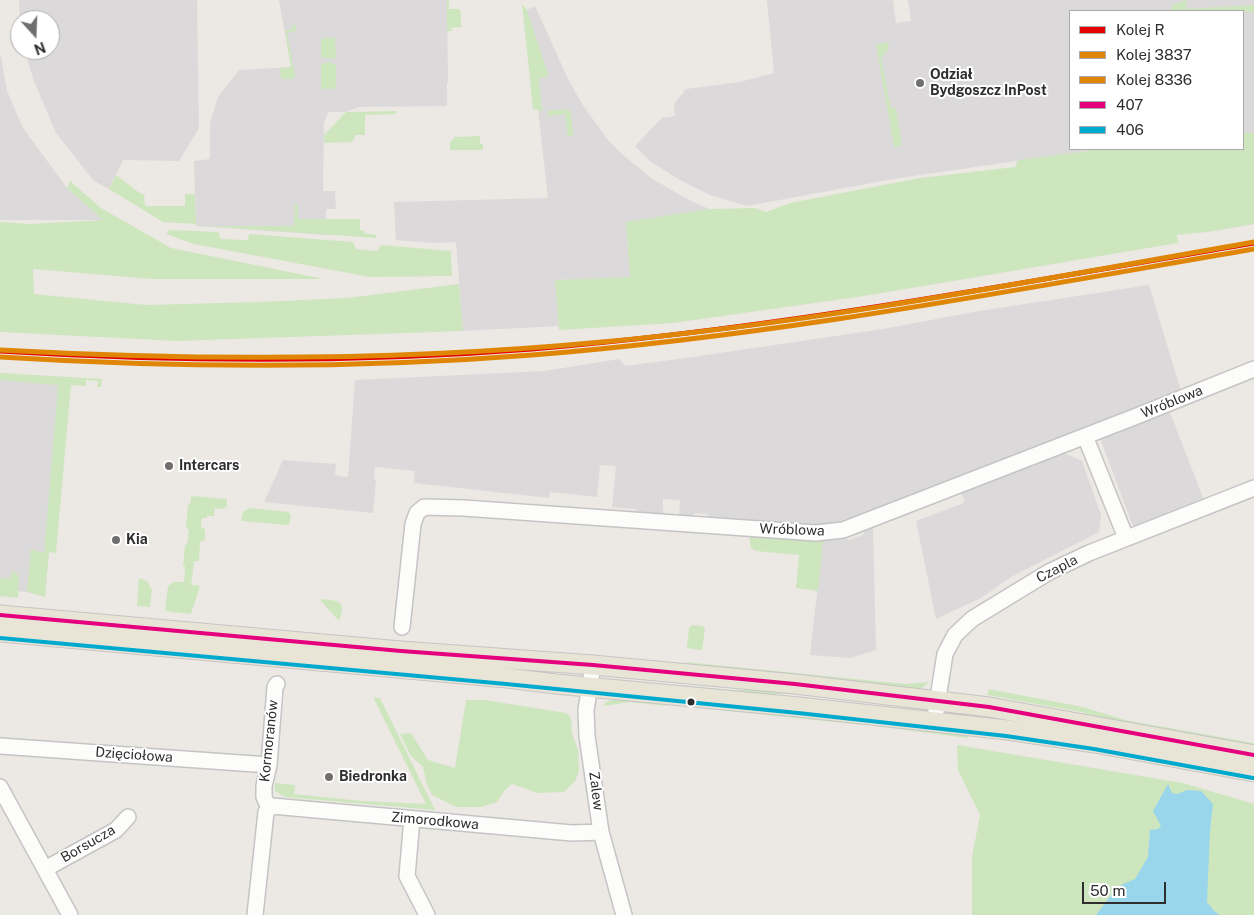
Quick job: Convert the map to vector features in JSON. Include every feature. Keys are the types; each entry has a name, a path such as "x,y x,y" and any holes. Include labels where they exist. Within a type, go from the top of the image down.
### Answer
{"main road":[{"path":"0,615 795,684 999,709 1254,755"},
{"path":"0,632 461,673 590,688 799,707 1007,730 1095,743 1254,772"}],"street":[{"name":"Wróblowa","path":"402,627 413,524 417,513 424,507 816,533 843,530 1254,368"},
{"path":"1085,436 1126,538"},
{"name":"Czapla","path":"934,722 945,654 956,635 972,619 1049,572 1089,553 1254,488"},
{"name":"Zalew","path":"593,666 586,710 587,736 602,832 624,915"},
{"name":"Kormoranów","path":"256,915 266,812 270,808 265,802 264,786 269,765 275,687 277,684"},
{"name":"Dzięciołowa","path":"0,746 269,765"},
{"name":"Borsucza","path":"0,787 70,915"},
{"name":"Zimorodkowa","path":"270,808 275,806 572,833 602,832"},
{"name":"Borsucza","path":"45,869 116,830 128,817"},
{"path":"412,819 407,876 427,915"}],"shaded area":[{"path":"19,0 197,0 199,128 179,161 123,160 109,189 94,181 56,133 27,60 60,60 60,10 19,10"},
{"path":"279,0 447,0 447,106 359,107 346,112 328,112 324,123 323,191 335,191 336,209 326,209 326,235 196,226 194,161 210,159 210,123 218,97 239,70 291,67"},
{"path":"767,0 893,0 896,23 911,21 908,0 1254,0 1254,224 1207,232 1244,150 1244,10 1069,10 1069,150 1094,150 899,178 747,206 710,195 680,180 651,162 635,146 662,118 675,116 674,104 686,89 740,82 774,73"},
{"path":"535,6 568,79 582,104 608,140 651,178 687,199 709,209 626,222 630,277 555,280 559,326 463,331 456,242 434,243 396,240 394,202 548,198 527,10"},
{"path":"0,52 7,91 23,128 67,188 104,220 0,220"},
{"path":"1149,285 1181,391 891,504 825,526 710,518 707,514 695,513 691,517 679,516 680,500 663,499 663,514 636,513 636,509 612,507 616,466 600,465 597,497 550,492 549,498 414,483 415,471 375,467 374,479 376,480 373,513 264,502 283,460 336,464 335,475 348,477 355,380 544,371 619,359 625,366 883,329 979,311"},
{"path":"0,373 64,377 45,597 27,592 0,590"},
{"path":"1169,410 1204,500 1134,529 1100,438"},
{"path":"1064,453 1082,461 1101,515 1099,532 1011,577 981,598 936,619 916,521 964,503 961,493"},
{"path":"873,526 876,650 850,658 810,655 823,540 843,537 849,540 863,535 865,528"}],"green space":[{"path":"447,0 449,0 449,9 459,9 461,13 461,27 449,28 452,31 447,31"},
{"path":"1186,0 1187,9 1254,5 1254,12 1244,12 1244,10 1170,10 1173,5"},
{"path":"522,4 527,10 548,74 547,77 539,78 542,111 533,109"},
{"path":"292,24 296,25 296,31 287,33 295,76 292,79 281,79 280,68 291,67 285,31 293,29"},
{"path":"335,38 336,58 322,58 321,39"},
{"path":"888,42 889,48 881,58 891,108 896,108 902,146 894,147 876,45"},
{"path":"332,62 332,64 336,64 336,86 334,89 321,89 321,64"},
{"path":"565,109 570,111 571,114 573,136 568,136 565,114 548,116 547,111"},
{"path":"397,111 396,114 365,115 365,135 356,135 352,142 324,143 324,135 346,112"},
{"path":"1244,133 1254,133 1254,224 1177,235 1178,243 864,296 673,323 559,330 555,280 630,277 626,222 709,209 755,208 766,212 790,203 920,178 1015,167 1018,160 1088,151 1244,150"},
{"path":"480,136 480,144 483,144 483,150 450,150 450,142 455,137"},
{"path":"116,175 141,194 144,194 145,206 185,206 185,194 195,194 196,224 163,222 109,189"},
{"path":"70,181 101,208 171,248 324,279 152,279 33,269 34,294 146,305 347,298 459,284 463,331 177,341 0,332 0,222 30,224 103,220 67,188"},
{"path":"295,204 298,204 298,219 360,219 360,230 364,231 364,233 376,235 376,238 202,226 294,226"},
{"path":"169,230 218,232 221,239 248,240 249,234 353,242 356,249 377,251 381,245 451,251 452,276 370,277 194,244 166,234"},
{"path":"0,373 102,379 101,387 97,387 98,381 86,380 86,386 71,385 56,553 49,552 45,597 27,592 31,549 44,553 58,385 0,380"},
{"path":"191,496 227,499 227,506 223,509 215,508 214,516 202,518 201,528 205,529 205,540 200,542 199,561 194,561 191,585 200,586 191,614 165,611 168,586 174,582 184,582 185,545 187,545 189,530 186,527 188,505 191,502"},
{"path":"250,508 288,512 291,515 289,524 241,521 243,512"},
{"path":"749,534 823,540 818,591 796,588 799,555 756,551 751,548"},
{"path":"13,571 19,576 18,598 0,596 0,578 11,579"},
{"path":"139,578 147,581 152,590 150,607 137,606"},
{"path":"324,599 341,604 342,610 339,621 320,600"},
{"path":"692,625 703,626 705,629 702,650 687,648 689,628"},
{"path":"686,662 906,684 929,682 918,689 687,665"},
{"path":"613,679 732,690 795,690 920,708 800,694 728,694 604,680"},
{"path":"989,689 1083,707 1125,720 1254,743 1254,748 1114,722 1081,712 987,695"},
{"path":"373,697 380,698 435,810 285,797 275,791 275,783 295,785 294,794 362,801 426,804"},
{"path":"617,698 666,704 666,706 630,702 603,706 606,702"},
{"path":"466,700 485,700 566,713 571,717 572,733 578,750 579,771 575,781 564,792 537,793 512,784 505,790 497,802 481,807 456,807 432,795 427,785 423,767 411,756 400,734 411,733 428,760 455,768"},
{"path":"727,707 863,723 863,725 708,709"},
{"path":"878,723 970,735 967,738 875,726"},
{"path":"957,745 1183,783 1254,804 1254,915 972,915 972,857 980,815 958,770"}],"water":[{"path":"1168,784 1172,793 1177,794 1187,790 1201,791 1213,804 1207,902 1220,915 1096,915 1112,894 1123,884 1135,879 1148,857 1150,830 1158,829 1161,826 1153,811"}],"rail line":[{"name":"8336","path":"0,350 151,356 377,356 452,353 602,342 684,334 848,312 1254,242"},
{"name":"R","path":"0,351 200,359 333,359 466,354 532,349 714,330 894,304 1254,243"},
{"name":"3837","path":"0,357 200,365 333,365 466,360 532,355 623,347 804,324 984,296 1254,249"}],"transit line":[{"name":"407","path":"0,615 795,684 989,707 1254,755"},
{"name":"406","path":"0,638 506,684 1006,736 1094,749 1253,778"}],"place":[{"name":"Odział Bydgoszcz InPost","path":"920,83"},
{"name":"Intercars","path":"169,466"},
{"name":"Kia","path":"116,540"},
{"name":"Biedronka","path":"329,777"}]}
